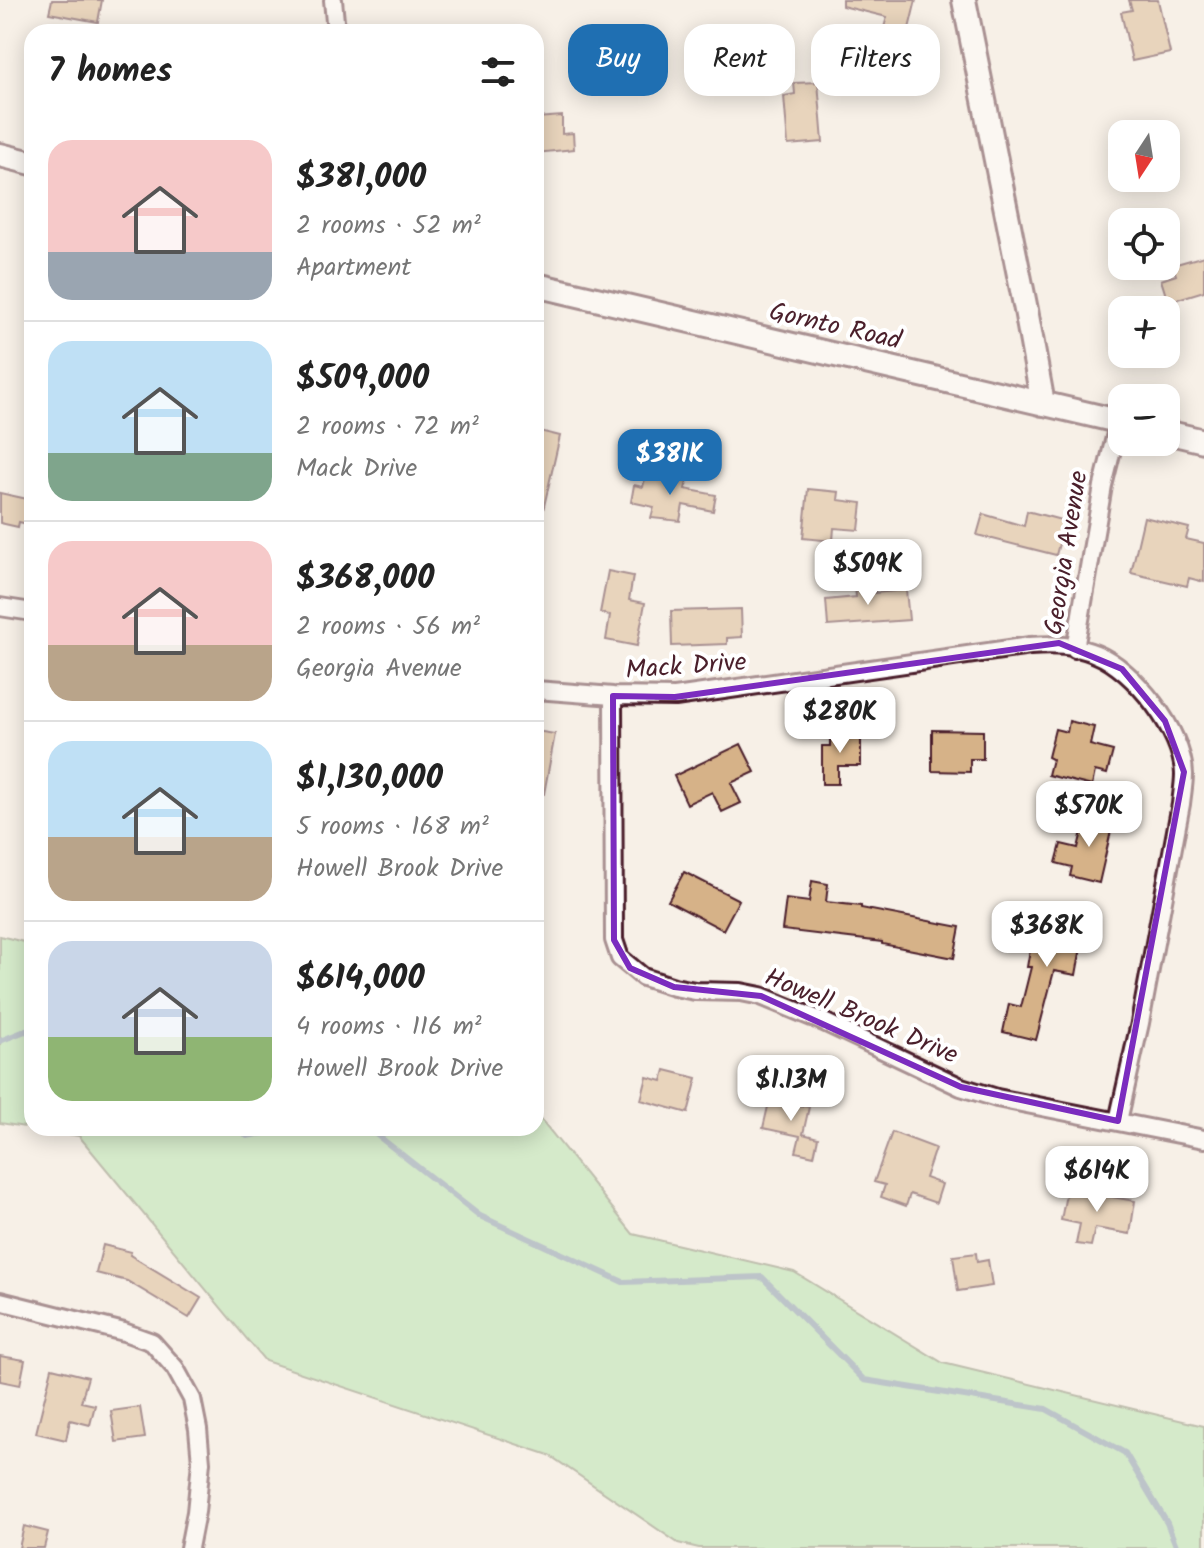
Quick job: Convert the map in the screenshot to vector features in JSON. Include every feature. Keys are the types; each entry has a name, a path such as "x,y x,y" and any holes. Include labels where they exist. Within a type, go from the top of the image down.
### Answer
{"main road":[{"path":"964,0 1043,404"},
{"path":"0,155 24,161"},
{"name":"Gornto Road","path":"544,287 1108,418"},
{"path":"1180,435 1204,441"}],"street":[{"path":"333,0 335,24"},
{"name":"Georgia Avenue","path":"1111,456 1075,649 1097,654 1122,669 1146,695 1165,721 1179,749 1184,772 1181,804 1140,1023 1118,1121"},
{"path":"0,607 24,611"},
{"name":"Mack Drive","path":"544,691 675,697 1030,646 1059,643 1075,649"},
{"name":"Howell Brook Drive","path":"613,696 614,940 620,958 630,968 643,977 674,987 761,996 824,1022 921,1069 997,1098 1204,1139"},
{"path":"0,1301 152,1342 175,1368 192,1399 201,1462 189,1548"}],"highlighted area":[{"path":"1059,643 1122,669 1165,721 1184,772 1118,1121 961,1087 761,996 674,987 630,968 614,940 613,696 675,697"}],"green space":[{"path":"0,936 24,942 24,1127 0,1123"},
{"path":"544,1123 633,1234 794,1272 943,1363 1204,1426 1204,1548 699,1548 678,1543 549,1455 265,1361 79,1136 544,1136"}],"building":[{"path":"52,0 102,0 98,22 49,13"},
{"path":"842,0 916,0 910,24 885,24 887,17 842,6"},
{"path":"1129,0 1158,0 1170,53 1132,61 1121,12 1132,10"},
{"path":"811,82 811,96 819,96 823,142 788,145 784,96 795,96 795,83"},
{"path":"562,116 562,134 573,133 574,149 544,152 544,117"},
{"path":"1204,256 1204,291 1180,298 1166,296 1161,280 1180,280 1180,263"},
{"path":"544,432 560,436 544,506"},
{"path":"646,473 687,482 685,489 716,495 713,511 683,505 680,521 651,518 654,507 631,502 634,485 643,487"},
{"path":"808,489 839,492 838,500 862,503 859,530 834,528 833,541 803,538"},
{"path":"0,493 24,498 24,523 19,522 18,527 0,523"},
{"path":"1027,511 1065,521 1056,555 977,535 983,514 1024,526"},
{"path":"1144,517 1189,528 1186,539 1204,543 1204,582 1189,578 1187,586 1131,573"},
{"path":"608,571 633,576 629,600 645,603 637,646 606,640 610,615 600,613"},
{"path":"874,584 875,593 906,590 909,620 828,626 826,600 856,597 855,586"},
{"path":"741,609 742,637 727,638 727,644 672,646 671,611"},
{"path":"1069,721 1094,727 1090,745 1113,751 1107,774 1095,771 1092,786 1048,775 1052,759 1048,757 1055,729 1067,732"},
{"path":"932,730 983,731 983,759 970,759 970,772 932,771"},
{"path":"544,732 555,734 544,794"},
{"path":"830,732 861,732 861,766 838,766 838,784 822,784 822,746 830,746"},
{"path":"741,744 755,772 731,783 741,803 722,812 712,792 687,804 674,776"},
{"path":"1087,811 1114,818 1099,883 1070,876 1072,867 1056,863 1061,844 1078,848"},
{"path":"684,872 739,900 723,930 668,901"},
{"path":"812,881 828,884 826,902 861,906 960,927 954,958 882,942 782,930 786,899 809,902"},
{"path":"1059,904 1088,909 1076,975 1054,971 1036,1040 1003,1032 1009,1004 1021,1007 1031,967 1027,967 1033,932 1054,936"},
{"path":"665,1070 697,1078 688,1113 641,1100 647,1077 662,1081"},
{"path":"770,1098 809,1107 803,1134 818,1138 814,1156 796,1152 800,1136 763,1128"},
{"path":"892,1132 935,1148 925,1178 942,1184 936,1203 910,1194 906,1206 881,1197 885,1185 874,1182"},
{"path":"1067,1189 1135,1201 1130,1234 1095,1228 1091,1246 1076,1244 1080,1224 1061,1220"},
{"path":"103,1245 131,1252 130,1255 201,1298 189,1318 127,1281 96,1273"},
{"path":"976,1253 977,1262 988,1260 992,1286 958,1291 953,1256"},
{"path":"0,1356 25,1360 20,1385 0,1381"},
{"path":"52,1368 88,1377 81,1402 95,1405 90,1425 70,1420 66,1440 36,1433"},
{"path":"140,1407 145,1438 116,1442 111,1411"},
{"path":"24,1526 48,1532 44,1548 19,1548"}],"waterway":[{"path":"0,1041 24,1031"},
{"path":"378,1136 480,1216 623,1282 762,1277 864,1380 1046,1409 1125,1453 1167,1523 1177,1548"}]}
